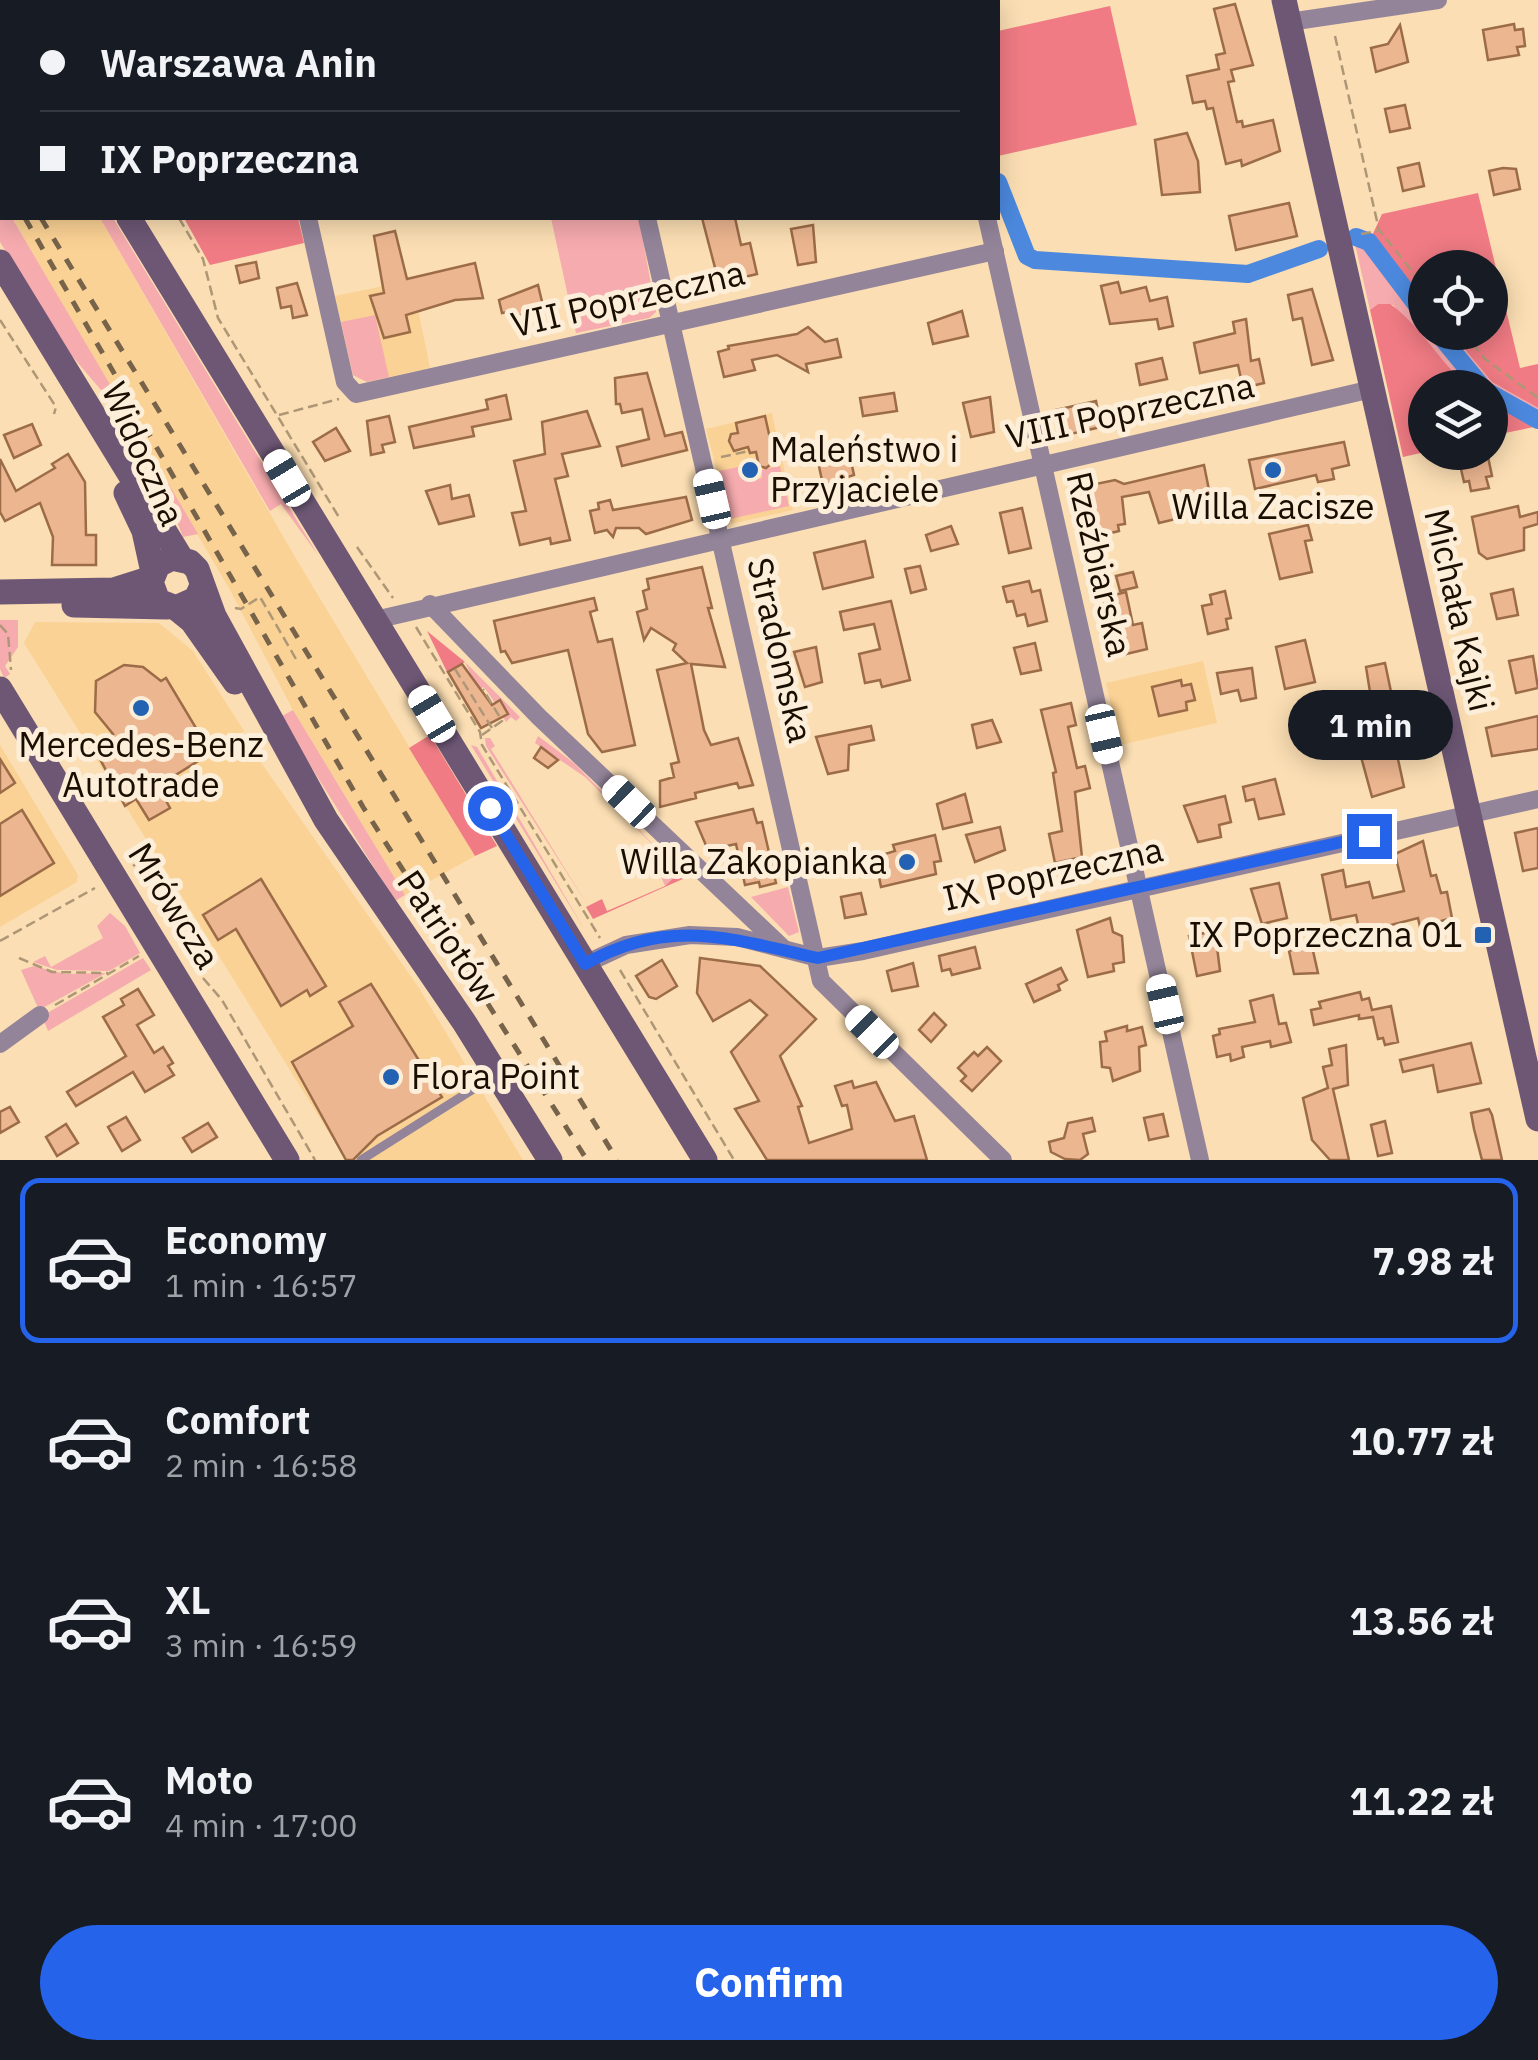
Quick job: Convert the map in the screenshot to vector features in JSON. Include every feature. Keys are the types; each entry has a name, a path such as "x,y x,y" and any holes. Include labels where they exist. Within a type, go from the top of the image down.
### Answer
{"main road":[{"name":"Michała Kajki","path":"1287,11 1538,1120"},
{"path":"129,220 705,1160"},
{"name":"Widoczna","path":"4,278 64,367 180,558"},
{"name":"Widoczna","path":"64,367 144,531 152,575"},
{"path":"0,592 171,608 196,599 201,588 197,569 180,558 165,560 152,575 105,599"},
{"path":"152,575 152,592 171,608"},
{"name":"Patriotów","path":"201,588 287,754 326,820 550,1160"},
{"name":"Patriotów","path":"171,608 197,628 287,754"},
{"name":"Mrówcza","path":"10,686 287,1160"}],"street":[{"path":"1287,11 1330,14 1438,0"},
{"path":"308,220 345,382 356,394"},
{"name":"Stradomska","path":"647,220 821,981 1003,1160"},
{"name":"Rzeźbiarska","path":"987,220 1200,1160"},
{"name":"VII Poprzeczna","path":"356,394 995,251"},
{"name":"VIII Poprzeczna","path":"375,620 402,610 1372,389"},
{"path":"430,604 526,704 786,951"},
{"name":"IX Poprzeczna","path":"585,964 608,950 661,938 714,934 818,958 1538,799"},
{"path":"0,1044 40,1014"}],"lane":[{"path":"361,1160 496,1074"}],"path":[{"path":"1330,14 1379,230 1408,266"},
{"path":"180,220 202,259 218,318 345,528"},
{"path":"0,320 56,407 54,414"},
{"path":"1478,350 1538,398"},
{"path":"278,415 356,394"},
{"path":"702,461 749,451"},
{"path":"354,544 418,630 482,745 734,1160"},
{"path":"241,609 260,598 296,659"},
{"path":"0,625 8,634 10,686"},
{"path":"455,669 492,728"},
{"path":"480,736 502,721 482,688"},
{"path":"123,872 148,856"},
{"path":"132,866 141,880"},
{"path":"0,942 101,885"},
{"path":"40,1014 144,953"},
{"path":"19,958 52,972 97,970 110,974"},
{"path":"199,974 222,1000 315,1160"}],"shaded area":[{"path":"1110,6 1137,125 1000,156 1000,31"},
{"path":"1478,193 1492,250 1408,250 1408,281 1371,238 1382,214"},
{"path":"0,220 13,220 198,534 183,537 156,468 108,388 101,390 66,349 0,242"},
{"path":"13,220 101,220 295,557 475,856 405,895 293,710 230,590"},
{"path":"101,220 114,220 318,555 281,504 270,511"},
{"path":"185,220 298,220 304,243 210,265"},
{"path":"551,220 639,220 656,312 649,318 576,333"},
{"path":"1352,231 1371,238 1408,281 1408,323 1393,305 1378,304 1370,310"},
{"path":"412,280 430,368 367,382 353,375 335,296"},
{"path":"1378,304 1390,304 1408,320 1408,350 1434,350 1452,370 1408,370 1408,456 1403,457 1370,310"},
{"path":"375,315 389,377 367,382 353,375 341,322"},
{"path":"1508,318 1520,368 1538,364 1538,408 1508,391 1508,370 1482,370 1465,350 1508,350"},
{"path":"1431,350 1465,350 1482,370 1449,370"},
{"path":"1508,391 1538,408 1538,429 1508,412"},
{"path":"1508,412 1534,427 1508,432"},
{"name":"Maleństwo i Przyjaciele","path":"772,413 793,510 731,524 706,429"},
{"path":"743,466 747,482 762,478 761,470 780,466 789,506 730,519 719,471"},
{"path":"0,620 18,620 18,647 5,666 10,674 4,678 0,669"},
{"path":"35,622 159,623 193,651 244,731 241,734 419,988 523,1160 346,1160 24,643"},
{"path":"427,631 465,662 447,672"},
{"path":"1203,661 1217,723 1120,745 1106,683"},
{"path":"465,662 520,717 516,721 511,717 506,722 503,717 508,713 501,701 495,703 484,687 478,690"},
{"path":"293,710 405,895 395,901 280,717"},
{"path":"430,735 497,846 475,856 409,748"},
{"path":"538,736 574,763 680,872 665,886 660,874 671,869 668,860 585,777 535,743"},
{"path":"485,738 490,738 495,746 491,749 588,906 486,746"},
{"path":"0,745 78,875 77,882 0,927"},
{"path":"471,745 477,747 586,932"},
{"path":"680,872 685,878 593,919 586,907 602,899 607,911 665,886"},
{"path":"788,887 799,932 789,936 751,897"},
{"path":"110,913 125,926 140,953 109,971 57,970 33,962 45,956 51,967 103,938 97,926"},
{"path":"143,958 151,970 48,1031 42,1016"},
{"path":"34,966 65,974 106,973 39,1010 21,970"}],"building":[{"path":"1235,4 1253,65 1231,70 1234,81 1228,82 1237,122 1242,121 1243,127 1273,120 1280,151 1242,166 1241,160 1226,164 1213,108 1207,109 1205,101 1193,103 1187,76 1219,69 1216,55 1225,53 1214,9"},
{"path":"1514,24 1515,30 1523,29 1525,46 1517,47 1519,55 1488,60 1483,30"},
{"path":"1400,25 1408,62 1376,72 1371,48 1388,44"},
{"path":"1405,105 1410,128 1390,132 1385,109"},
{"path":"1187,133 1198,161 1200,192 1162,195 1155,140"},
{"path":"1419,163 1424,186 1403,191 1398,168"},
{"path":"1516,169 1520,189 1494,195 1489,171"},
{"path":"1289,203 1297,236 1236,250 1229,216"},
{"path":"703,220 735,220 741,245 750,243 757,274 719,283"},
{"path":"813,225 816,262 798,265 791,229"},
{"path":"395,231 407,279 475,263 483,298 455,300 406,315 410,332 384,338 370,296 384,293 374,236"},
{"path":"256,262 259,278 240,283 236,266"},
{"path":"1118,282 1121,293 1146,287 1150,301 1167,297 1173,326 1159,329 1157,319 1110,324 1101,286"},
{"path":"297,283 307,315 293,318 291,306 281,308 277,288"},
{"path":"538,285 544,310 516,316 515,311 502,313 499,300"},
{"path":"1312,289 1333,360 1312,365 1302,318 1293,320 1288,295"},
{"path":"962,311 968,336 933,344 928,323"},
{"path":"1246,319 1251,361 1259,359 1264,383 1243,388 1238,365 1200,373 1194,343 1235,333 1233,322"},
{"path":"808,327 825,342 837,339 841,357 806,364 808,372 777,355 752,360 755,370 724,377 718,352 729,349 728,346 797,334"},
{"path":"1162,358 1167,379 1140,385 1136,364"},
{"path":"647,373 665,436 682,432 687,450 622,466 617,447 649,439 642,409 622,413 620,404 616,404 615,378"},
{"path":"894,393 897,411 863,416 860,398"},
{"path":"506,395 511,419 472,427 474,436 414,448 409,427 488,409 486,400"},
{"path":"990,397 994,432 971,437 963,403"},
{"path":"1096,401 1101,427 1066,435 1061,432 1056,410"},
{"path":"587,411 600,446 562,454 568,476 555,479 570,540 551,544 550,538 520,545 512,513 526,511 514,461 545,454 542,422"},
{"path":"389,416 395,442 382,445 384,452 371,455 367,421"},
{"path":"765,416 775,461 766,468 759,466 756,452 750,453 748,447 734,451 729,441 731,434 738,433 736,423"},
{"path":"32,424 41,445 14,458 4,435"},
{"path":"336,428 350,451 325,461 313,442"},
{"path":"1344,442 1349,465 1332,469 1334,479 1318,482 1316,475 1255,489 1249,460"},
{"path":"849,452 854,475 823,485 817,457"},
{"path":"68,454 85,482 86,535 96,535 96,565 52,565 53,537 40,503 5,521 0,512 0,459 16,491 55,468 52,464"},
{"path":"1204,465 1213,510 1159,523 1149,492 1122,497 1125,524 1118,525 1119,531 1107,534 1108,538 1093,541 1079,498 1088,495 1091,485 1115,480 1124,484"},
{"path":"1461,470 1491,470 1492,476 1486,477 1489,488 1471,491 1469,481 1464,482"},
{"path":"450,485 452,499 469,495 474,516 439,524 426,491"},
{"path":"686,497 692,520 646,534 639,528 616,528 613,537 607,530 595,533 590,511 599,509 598,503 610,500 613,510"},
{"path":"1518,506 1520,517 1538,512 1538,524 1524,528 1524,550 1487,559 1479,553 1472,517"},
{"path":"1022,508 1031,548 1009,553 1000,513"},
{"path":"1308,525 1312,540 1305,541 1312,572 1280,579 1269,534"},
{"path":"951,526 958,544 931,551 926,535"},
{"path":"865,541 873,577 823,589 814,553"},
{"path":"920,566 926,589 911,593 905,569"},
{"path":"702,567 712,608 708,608 725,667 691,664 704,730 711,745 738,738 753,785 739,788 737,783 660,807 660,781 674,777 671,764 679,762 657,670 687,663 673,650 676,644 651,628 644,640 637,612 647,609 643,591 649,589 647,579"},
{"path":"1133,572 1137,587 1120,591 1116,576"},
{"path":"1029,581 1032,592 1040,590 1047,621 1028,626 1025,614 1017,616 1013,601 1007,602 1003,587"},
{"path":"1513,589 1518,615 1497,619 1491,594"},
{"path":"1225,591 1231,618 1226,619 1228,629 1208,634 1202,606 1212,604 1210,595"},
{"path":"1126,592 1133,625 1142,623 1147,649 1118,656 1102,598"},
{"path":"594,598 597,610 590,612 598,642 612,639 635,745 602,752 588,734 568,650 512,663 505,651 501,652 494,621"},
{"path":"891,601 910,680 882,687 880,680 865,683 859,654 880,649 874,624 844,630 840,612"},
{"path":"1305,640 1315,682 1285,689 1276,647"},
{"path":"1035,643 1041,670 1021,674 1014,648"},
{"path":"816,647 822,682 805,687 794,652"},
{"path":"1533,656 1538,688 1516,693 1509,661"},
{"path":"1385,663 1400,735 1393,736 1404,787 1372,797 1357,742 1350,744 1340,698 1370,692 1366,667"},
{"path":"462,664 492,705 500,700 508,714 481,728 448,672"},
{"path":"124,665 143,667 161,681 166,678 211,753 158,786 170,808 149,820 136,799 125,806 93,746 113,734 95,712 96,681"},
{"path":"1252,668 1256,698 1241,701 1238,690 1221,694 1217,673"},
{"path":"1181,680 1182,686 1191,684 1195,700 1186,702 1187,710 1159,716 1152,687"},
{"path":"1071,703 1076,725 1068,727 1077,768 1085,766 1090,788 1075,792 1082,857 1055,863 1049,834 1062,831 1053,773 1056,772 1041,710"},
{"path":"1538,716 1538,749 1492,756 1486,728"},
{"path":"992,720 1001,742 977,748 972,725"},
{"path":"871,726 874,740 849,745 848,770 828,774 816,737"},
{"path":"541,747 558,760 548,768 534,758"},
{"path":"0,759 15,783 0,793"},
{"path":"1275,779 1284,814 1259,819 1254,799 1246,801 1243,787"},
{"path":"965,794 972,822 943,829 937,804"},
{"path":"1225,796 1231,822 1219,825 1221,837 1198,842 1184,806"},
{"path":"753,809 757,823 762,822 776,883 760,887 759,882 745,885 736,844 708,850 696,822"},
{"path":"22,810 54,863 0,896 0,824"},
{"path":"1000,827 1005,850 975,862 966,835"},
{"path":"1538,828 1538,868 1523,871 1515,833"},
{"name":"Willa Zakopianka","path":"935,835 941,861 934,862 936,874 881,887 875,857 895,851 893,845"},
{"path":"1423,841 1431,876 1436,875 1441,893 1447,892 1452,918 1420,927 1418,918 1360,933 1356,915 1331,920 1322,875 1343,870 1346,887 1369,882 1373,898 1404,891 1395,854"},
{"path":"261,879 326,986 310,996 307,990 281,1006 236,929 218,940 203,915"},
{"path":"1279,883 1287,918 1262,924 1251,889"},
{"path":"861,893 866,914 845,918 841,897"},
{"path":"1110,918 1113,932 1122,936 1124,962 1113,964 1114,971 1088,977 1077,930"},
{"path":"1215,931 1220,971 1197,976 1189,936"},
{"path":"1311,942 1318,973 1294,974 1289,951"},
{"path":"975,947 980,968 952,975 950,969 942,971 939,956"},
{"path":"700,958 760,966 816,1019 780,1056 802,1106 798,1107 809,1143 852,1129 847,1105 842,1106 835,1086 852,1081 854,1088 876,1082 895,1121 914,1116 927,1160 767,1160 735,1109 759,1101 731,1052 767,1015 750,1000 713,1021 697,993"},
{"path":"662,960 677,986 656,999 649,997 636,976"},
{"path":"913,963 918,986 892,991 887,971"},
{"path":"1061,968 1067,980 1058,985 1060,990 1034,1002 1026,984"},
{"name":"Flora Point","path":"371,984 442,1097 377,1136 353,1160 346,1160 292,1062 353,1026 339,1002"},
{"path":"138,989 154,1015 137,1025 154,1053 163,1047 173,1063 168,1066 174,1075 145,1092 133,1072 76,1106 67,1092 126,1056 103,1017 124,1005 121,999"},
{"path":"1360,992 1362,1000 1369,998 1372,1010 1391,1006 1398,1042 1385,1045 1383,1038 1378,1039 1373,1017 1359,1019 1359,1015 1314,1025 1311,1010 1321,1008 1319,1002"},
{"path":"1273,995 1279,1024 1286,1023 1291,1042 1271,1047 1270,1041 1242,1047 1244,1057 1231,1061 1230,1054 1217,1057 1213,1036 1220,1034 1219,1029 1255,1022 1250,1001"},
{"path":"934,1013 946,1025 931,1042 919,1030"},
{"path":"1127,1026 1127,1031 1142,1027 1146,1045 1139,1047 1140,1071 1113,1081 1110,1068 1102,1067 1100,1042 1107,1041 1105,1032"},
{"path":"1471,1043 1481,1083 1438,1092 1433,1065 1403,1072 1400,1060"},
{"path":"1346,1045 1348,1085 1333,1089 1349,1160 1330,1160 1312,1140 1303,1098 1328,1088 1323,1067 1332,1065 1329,1049"},
{"path":"987,1047 1001,1061 972,1091 961,1081 966,1076 958,1068 974,1052 978,1056"},
{"path":"10,1107 19,1122 0,1133 0,1112"},
{"path":"1489,1109 1502,1160 1482,1160 1474,1129 1471,1113"},
{"path":"1163,1114 1168,1136 1149,1140 1144,1118"},
{"path":"126,1117 140,1140 122,1151 108,1127"},
{"path":"1092,1118 1095,1131 1083,1134 1088,1154 1080,1160 1065,1159 1051,1152 1049,1142 1064,1138 1068,1123"},
{"path":"1385,1121 1392,1153 1378,1156 1371,1125"},
{"path":"208,1123 217,1137 192,1152 183,1138"},
{"path":"66,1124 78,1143 57,1156 46,1137"}],"waterway":[{"path":"1000,187 1027,256 1035,260 1248,274 1319,249"},
{"path":"1356,237 1369,242 1408,294"},
{"path":"1452,350 1468,370"},
{"path":"1508,403 1538,420"}],"railway":[{"path":"26,220 363,807 587,1160"},
{"path":"42,220 617,1160"}],"place":[{"name":"Maleństwo i Przyjaciele","path":"750,470"},
{"name":"Willa Zacisze","path":"1273,470"},
{"name":"Mercedes-Benz Autotrade","path":"141,708"},
{"name":"Willa Zakopianka","path":"907,862"},
{"name":"IX Poprzeczna 01","path":"1483,935"},
{"name":"Flora Point","path":"391,1077"}],"route":[{"path":"490,808 585,964 608,950 690,934 737,937 818,958 1369,836"}]}
